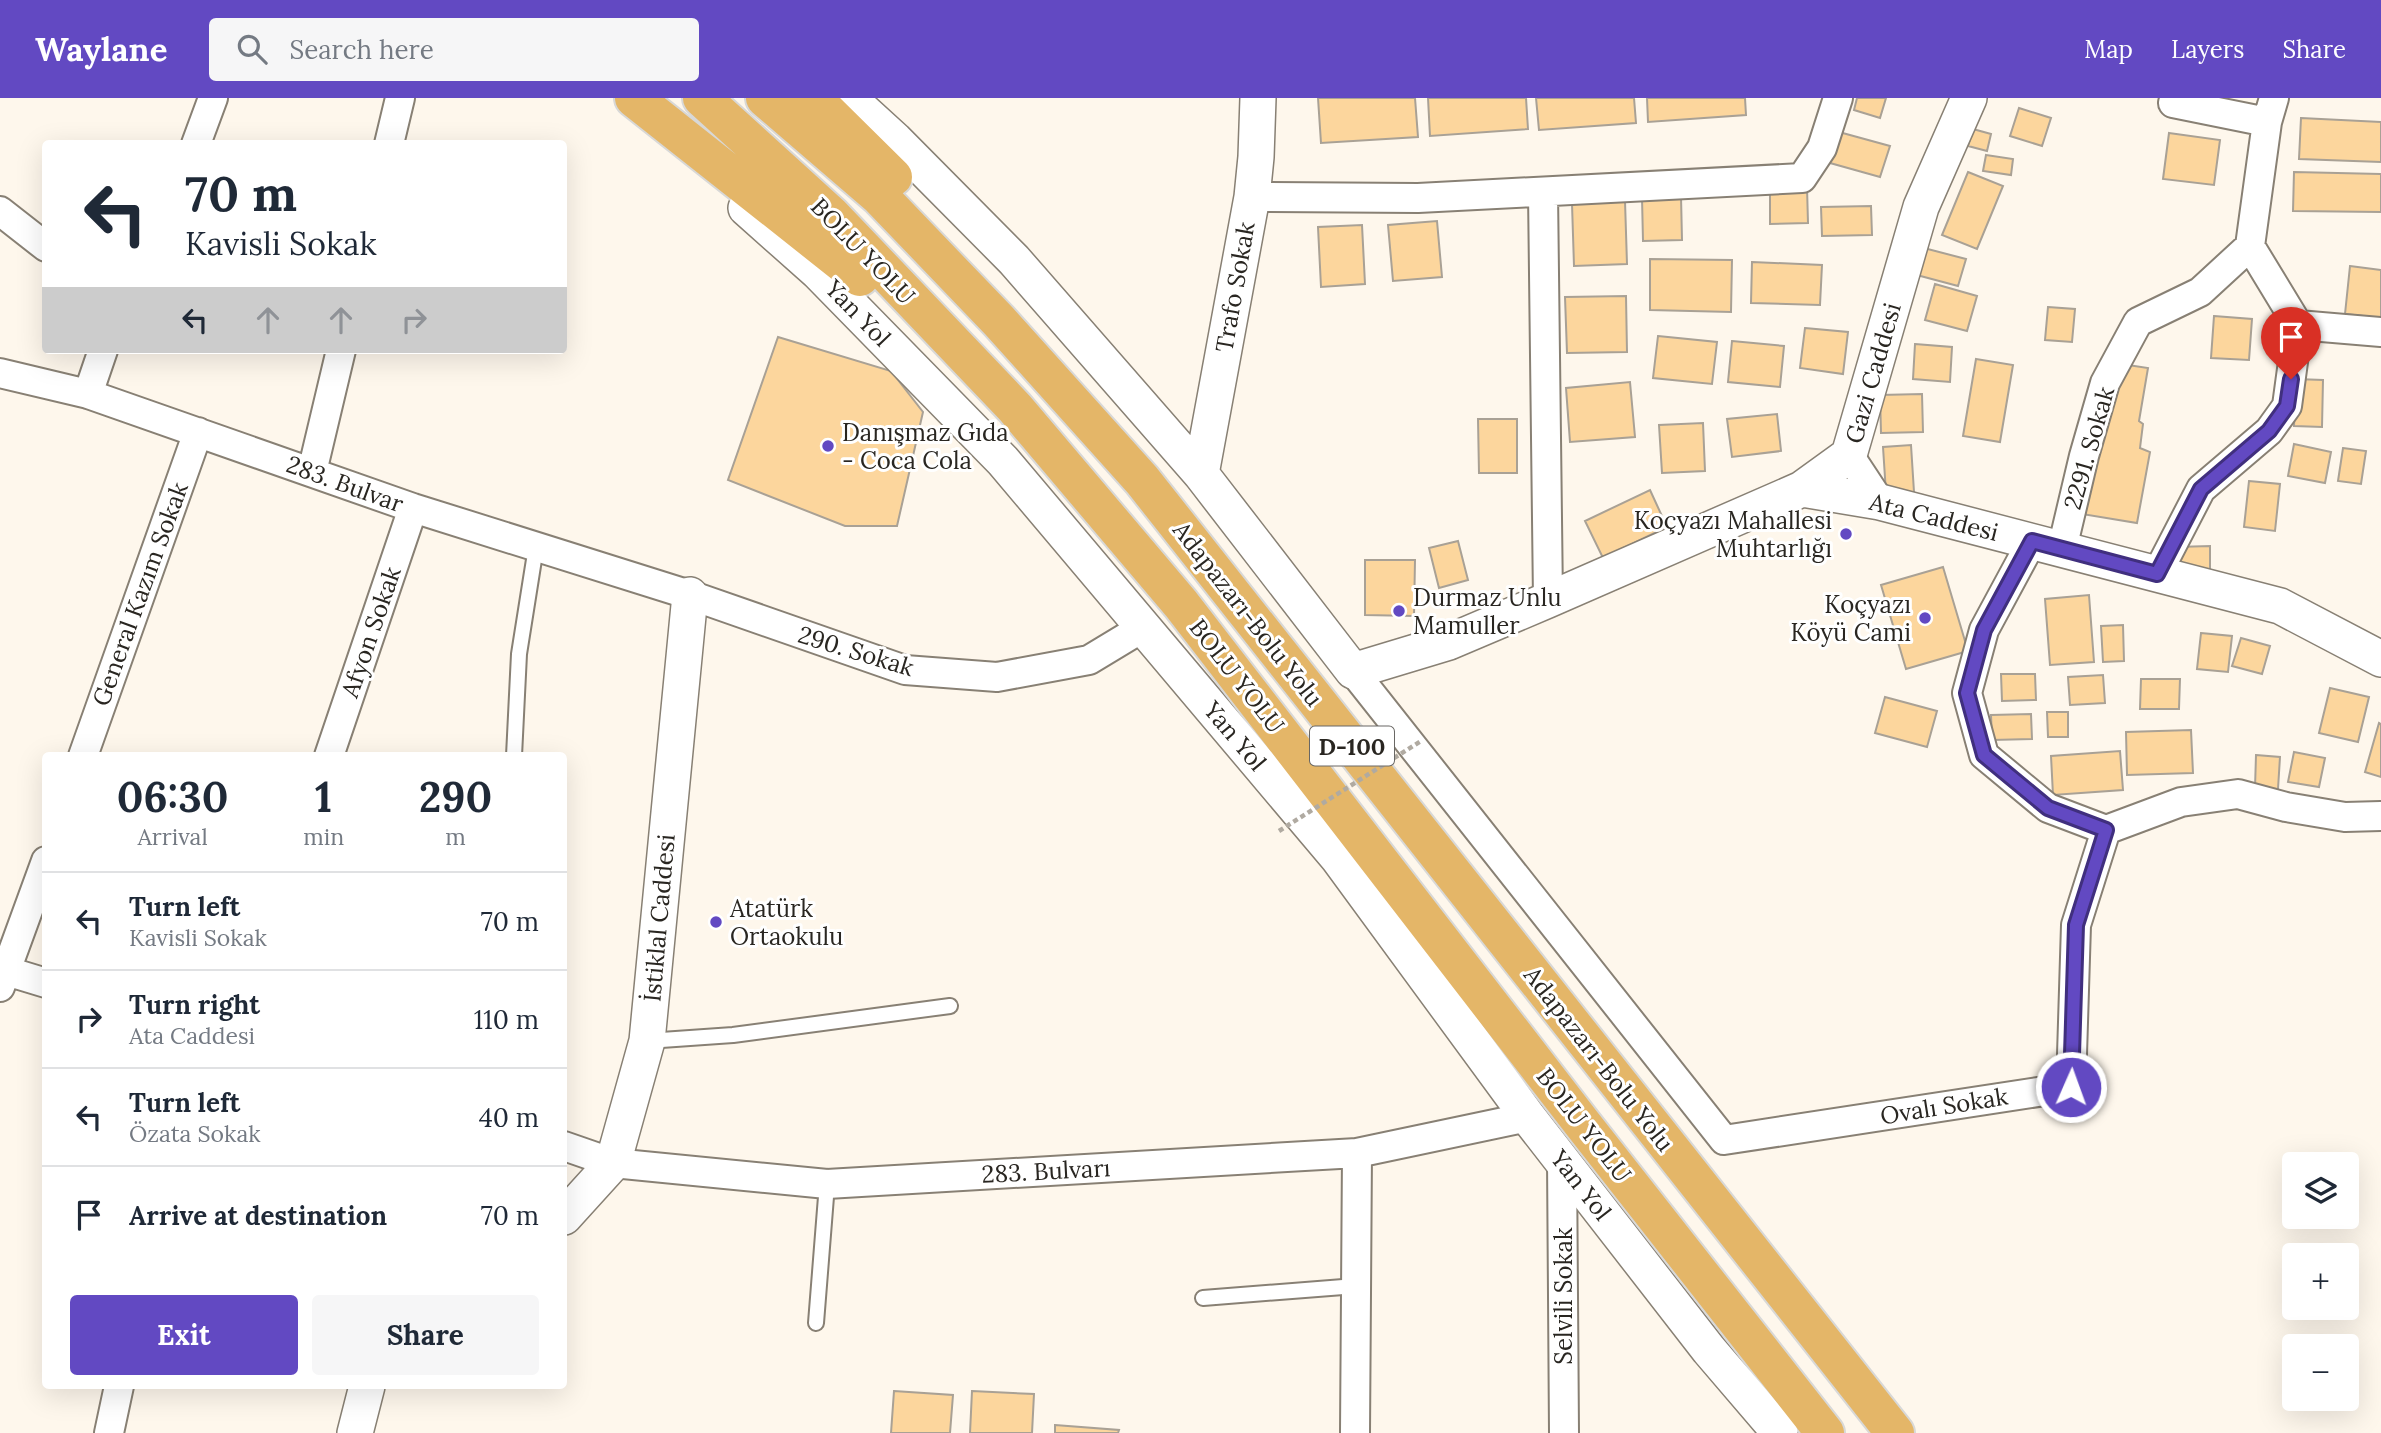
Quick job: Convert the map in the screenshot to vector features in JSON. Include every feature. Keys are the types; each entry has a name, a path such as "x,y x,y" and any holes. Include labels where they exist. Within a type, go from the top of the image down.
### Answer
{"highway":[{"path":"634,98 829,250 1014,408"},
{"name":"BOLU YOLU","path":"702,98 831,215 1014,408 1181,604 1572,1111 1825,1433"},
{"name":"Adapazarı-Bolu Yolu","path":"765,98 879,196 999,321 1142,480 1895,1433"},
{"path":"813,98 1016,301 1086,387 1142,480"}],"street":[{"path":"197,140 213,98"},
{"path":"391,140 400,98"},
{"name":"Yan Yol","path":"624,98 818,272 1003,461 1338,858 1528,1117 1709,1350 1780,1433"},
{"path":"849,98 895,140 1014,260 1202,474 1353,671"},
{"name":"Trafo Sokak","path":"1202,474 1252,197 1258,98"},
{"path":"1252,197 1418,198 1802,178 1822,148 1838,98"},
{"name":"Gazi Caddesi","path":"1353,671 1449,642 1548,600 1802,489 1849,455 1921,207 1969,98"},
{"path":"2157,574 2201,489 2269,431 2287,406 2298,325 2250,246 2271,110 2173,103"},
{"path":"1543,192 1548,600"},
{"path":"0,211 42,244"},
{"name":"2291. Sokak","path":"2106,830 2048,808 1984,755 1967,693 1984,630 2047,545 2084,456 2105,383 2138,322 2200,292 2250,246"},
{"path":"2298,325 2381,332"},
{"path":"88,394 102,354"},
{"path":"312,472 340,354"},
{"name":"283. Bulvar","path":"0,373 88,394 413,508 690,595"},
{"name":"General Kazım Sokak","path":"84,752 198,432"},
{"path":"1849,455 1880,502"},
{"name":"Ata Caddesi","path":"1802,489 1880,502 2280,606 2381,659"},
{"name":"Afyon Sokak","path":"329,752 413,508"},
{"name":"290. Sokak","path":"690,595 905,670 997,677 1089,660 1142,628"},
{"name":"İstiklal Caddesi","path":"567,1214 613,1163 648,1041 690,595"},
{"name":"Ovalı Sokak","path":"1353,671 1724,1140 2071,1087 2076,925 2106,830"},
{"path":"2106,830 2181,802 2238,794 2286,807 2345,817 2381,816"},
{"path":"42,871 2,975 42,982"},
{"name":"283. Bulvarı","path":"567,1147 613,1163 827,1184 1357,1153 1528,1117"},
{"path":"1355,1433 1357,1153"},
{"name":"Selvili Sokak","path":"1562,1159 1564,1433"},
{"path":"109,1433 118,1389"},
{"path":"355,1433 366,1389"}],"lane":[{"path":"514,752 519,654 536,547"},
{"path":"648,1041 733,1035 950,1006"},
{"path":"816,1322 827,1184"},
{"path":"1203,1298 1356,1286"}],"path":[{"path":"1279,831 1421,741"}],"building":[{"path":"1318,98 1415,98 1418,137 1321,143"},
{"path":"1428,98 1526,98 1528,129 1430,136"},
{"path":"1536,98 1634,98 1636,123 1539,130"},
{"path":"1647,98 1745,98 1746,115 1648,122"},
{"path":"1857,98 1886,98 1880,118 1854,110"},
{"path":"2019,108 2051,118 2042,146 2010,136"},
{"path":"2301,118 2381,122 2381,162 2299,159"},
{"path":"1973,129 1991,134 1987,151 1968,146"},
{"path":"1839,132 1890,146 1880,177 1830,163"},
{"path":"2169,133 2220,140 2214,185 2163,179"},
{"path":"1986,155 2013,159 2011,175 1983,171"},
{"path":"1968,172 2003,186 1977,249 1942,235"},
{"path":"2294,172 2381,174 2381,212 2293,211"},
{"path":"1807,187 1808,223 1770,224 1770,188"},
{"path":"1681,196 1682,240 1643,241 1642,198"},
{"path":"1625,201 1627,264 1574,266 1572,204"},
{"path":"1871,206 1872,235 1822,236 1821,207"},
{"path":"1437,221 1442,277 1393,281 1388,225"},
{"path":"1362,225 1365,284 1321,287 1318,227"},
{"path":"1920,247 1966,259 1958,286 1913,274"},
{"path":"1650,259 1732,260 1731,312 1650,310"},
{"path":"1752,262 1822,265 1820,305 1751,303"},
{"path":"2350,266 2381,270 2381,318 2345,314"},
{"path":"1935,284 1977,296 1967,331 1925,320"},
{"path":"1626,296 1627,352 1567,353 1565,297"},
{"path":"2048,307 2075,309 2072,342 2045,340"},
{"path":"2214,316 2252,319 2249,360 2211,358"},
{"path":"1805,328 1848,332 1843,374 1800,368"},
{"path":"1658,336 1717,342 1712,384 1653,378"},
{"name":"Danışmaz Gıda - Coca Cola","path":"778,337 891,371 923,412 897,526 845,526 728,480"},
{"path":"1732,341 1784,346 1780,387 1728,382"},
{"path":"1915,344 1952,347 1950,382 1913,379"},
{"path":"1976,359 2013,365 2000,442 1963,436"},
{"path":"2128,365 2148,368 2139,421 2143,424 2140,448 2150,452 2137,523 2082,514 2115,383"},
{"path":"2296,379 2323,380 2322,427 2294,426"},
{"path":"1630,382 1635,437 1570,442 1566,388"},
{"path":"1922,394 1923,432 1881,433 1880,395"},
{"path":"1777,414 1781,451 1732,457 1727,419"},
{"path":"1478,419 1517,419 1517,473 1479,473"},
{"path":"1703,423 1705,471 1662,473 1659,425"},
{"path":"2294,444 2331,452 2325,483 2288,476"},
{"path":"1911,445 1914,492 1886,493 1883,447"},
{"path":"2343,448 2366,451 2361,484 2338,481"},
{"path":"2249,481 2280,484 2275,531 2244,527"},
{"path":"1650,490 1667,527 1603,558 1585,521"},
{"path":"1458,541 1468,580 1439,588 1429,548"},
{"path":"2210,546 2210,569 2177,570 2176,547"},
{"path":"1365,560 1415,560 1414,616 1365,615"},
{"name":"Koçyazı Köyü Cami","path":"1943,567 1968,651 1906,669 1881,585"},
{"path":"2089,595 2094,662 2050,665 2045,599"},
{"path":"2123,625 2124,661 2103,662 2101,626"},
{"path":"2201,633 2232,636 2228,672 2197,669"},
{"path":"2241,638 2270,646 2262,674 2232,666"},
{"path":"2001,674 2035,674 2036,700 2002,701"},
{"path":"2103,675 2105,703 2070,705 2068,677"},
{"path":"2141,679 2180,679 2179,709 2140,709"},
{"path":"2330,688 2369,697 2358,742 2319,733"},
{"path":"1885,697 1937,711 1927,747 1875,733"},
{"path":"2047,712 2068,712 2068,737 2048,737"},
{"path":"2031,714 2032,739 1992,740 1991,715"},
{"path":"2379,723 2381,724 2381,777 2365,772"},
{"path":"2191,730 2193,773 2127,775 2126,732"},
{"path":"2120,751 2123,790 2053,795 2051,756"},
{"path":"2294,752 2325,758 2319,787 2288,782"},
{"path":"2256,755 2280,757 2278,789 2255,788"},
{"path":"894,1391 953,1395 950,1433 891,1433"},
{"path":"972,1391 1034,1394 1032,1433 970,1433"},
{"path":"1055,1425 1119,1430 1118,1433 1055,1433"}],"place":[{"name":"Danışmaz Gıda - Coca Cola","path":"828,446"},
{"name":"Koçyazı Mahallesi Muhtarlığı","path":"1846,534"},
{"name":"Durmaz Unlu Mamuller","path":"1399,611"},
{"name":"Koçyazı Köyü Cami","path":"1925,618"},
{"name":"Atatürk Ortaokulu","path":"716,922"}],"route":[{"path":"2071,1087 2076,925 2106,830 2048,808 1984,755 1967,693 1984,630 2032,541 2157,574 2201,489 2269,431 2287,406 2291,379"}]}
